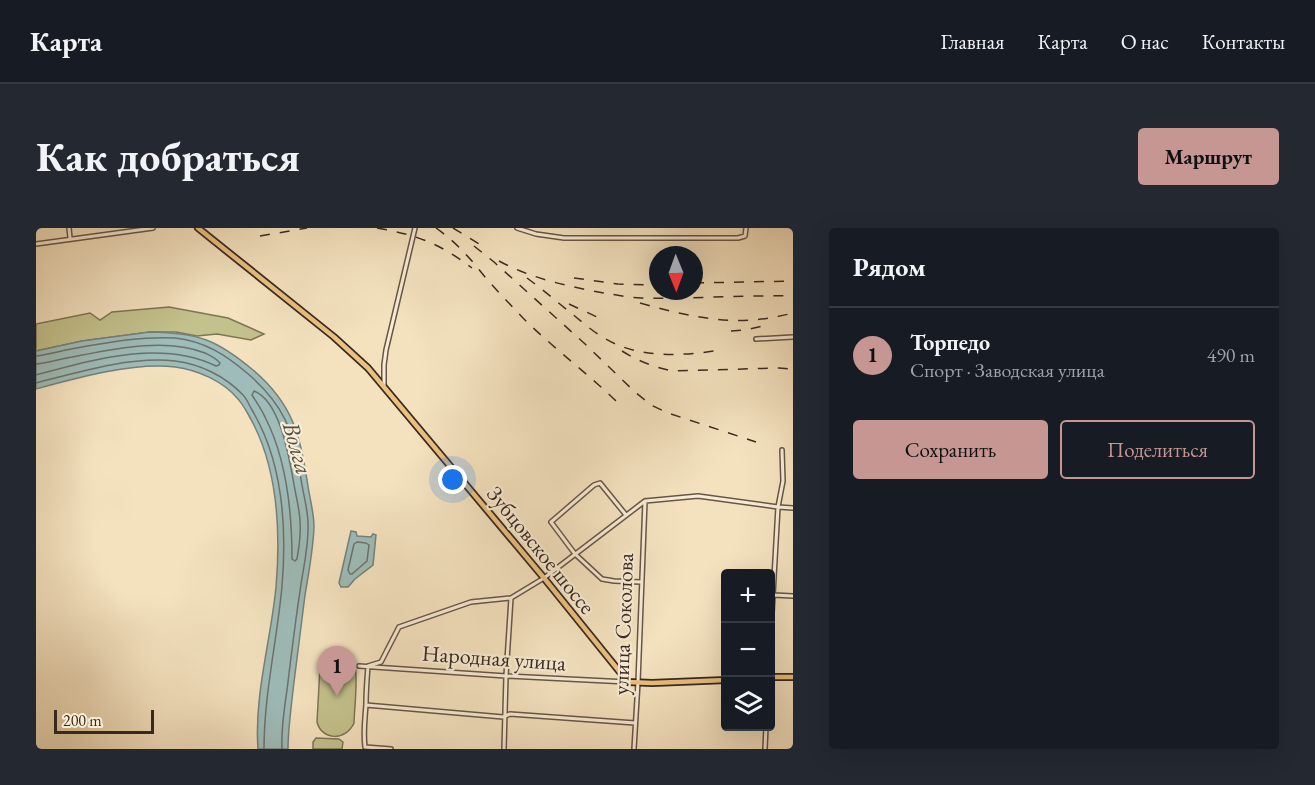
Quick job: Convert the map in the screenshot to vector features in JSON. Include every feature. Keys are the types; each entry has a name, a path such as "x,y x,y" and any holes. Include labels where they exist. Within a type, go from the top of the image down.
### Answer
{"main road":[{"name":"Зубцовское шоссе","path":"198,228 334,337 368,368 628,682"},
{"path":"775,676 793,677"},
{"path":"628,682 721,680"}],"street":[{"path":"69,228 70,238"},
{"path":"36,244 153,228"},
{"path":"384,386 385,353 415,228"},
{"path":"518,228 550,237 580,238 738,238 745,236 746,228"},
{"path":"756,339 793,337"},
{"path":"775,573 778,507 783,481 782,450"},
{"path":"626,515 600,483 594,485 551,522 575,554 602,579 641,582"},
{"path":"391,749 365,747 363,731 368,666 381,662 399,627 471,602 511,598 544,578 645,501 698,496 793,508"},
{"name":"улица Соколова","path":"634,749 645,501"},
{"path":"775,595 793,596"},
{"path":"504,749 511,598"},
{"name":"Народная улица","path":"359,666 628,682"},
{"path":"366,705 635,723"},
{"path":"765,749 766,731"}],"shaded area":[{"path":"169,307 228,318 264,334 251,340 217,334 197,336 176,332 150,332 82,341 36,351 36,324 90,313 100,320 112,312"},
{"path":"332,656 341,656 350,660 354,664 356,675 354,723 346,733 340,736 324,733 317,722 320,667 323,660"},
{"path":"316,738 339,739 343,742 342,749 313,749 313,742"}],"water":[{"name":"Волга","path":"150,332 194,336 228,351 253,370 278,396 293,422 298,437 314,527 293,690 288,749 258,749 258,708 276,587 277,520 266,454 242,404 218,382 201,374 175,367 123,369 36,389 36,351 82,341"},
{"path":"351,531 356,532 357,536 376,535 373,565 348,587 341,587 339,583"}],"railway":[{"path":"260,236 307,228"},
{"path":"377,228 427,241 449,252 472,268"},
{"path":"436,228 462,251 534,329 616,401"},
{"path":"453,228 484,247"},
{"path":"474,246 651,405 668,413 756,442"},
{"path":"499,261 552,282 633,298 793,296"},
{"path":"527,278 591,329 617,345 646,353 661,354 691,354 721,350"},
{"path":"574,278 618,284 649,285"},
{"path":"703,283 793,281"},
{"path":"640,303 716,319 753,320 793,313"},
{"path":"569,304 597,317"},
{"path":"731,331 767,325"},
{"path":"622,351 646,363 672,371 793,369"}],"place":[{"name":"Торпедо","path":"337,696"}]}
